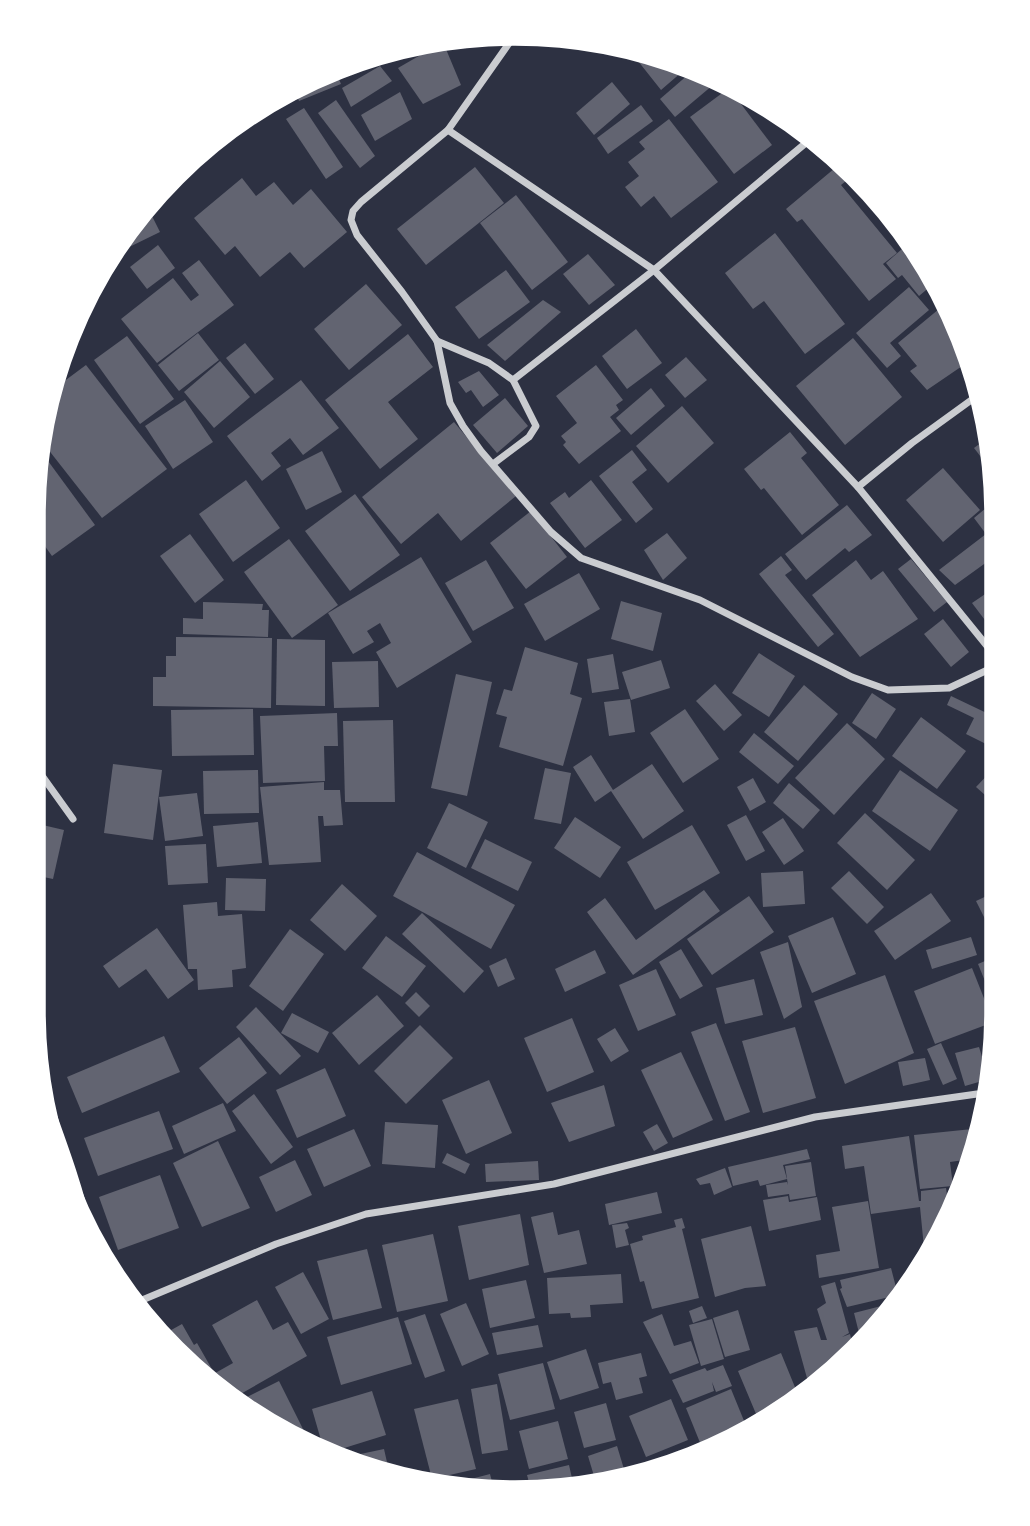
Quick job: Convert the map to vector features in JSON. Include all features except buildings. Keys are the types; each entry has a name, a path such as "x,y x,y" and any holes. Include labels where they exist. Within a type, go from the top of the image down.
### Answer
{"street":[{"path":"508,44 448,130 361,202 353,211 351,220 357,235 437,341 450,403 463,426 551,532 581,558 700,600 852,677 888,691 949,688 986,671"},
{"path":"448,130 654,271 858,486 986,645"},
{"path":"513,380 654,271 805,144"},
{"path":"437,341 489,363 513,380 536,426 529,436 493,464"},
{"path":"858,486 972,400"},
{"path":"44,778 73,818"},
{"path":"143,1300 276,1244 366,1214 554,1184 815,1117 978,1094"}],"path":[{"path":"58,1123 83,1197"}]}
